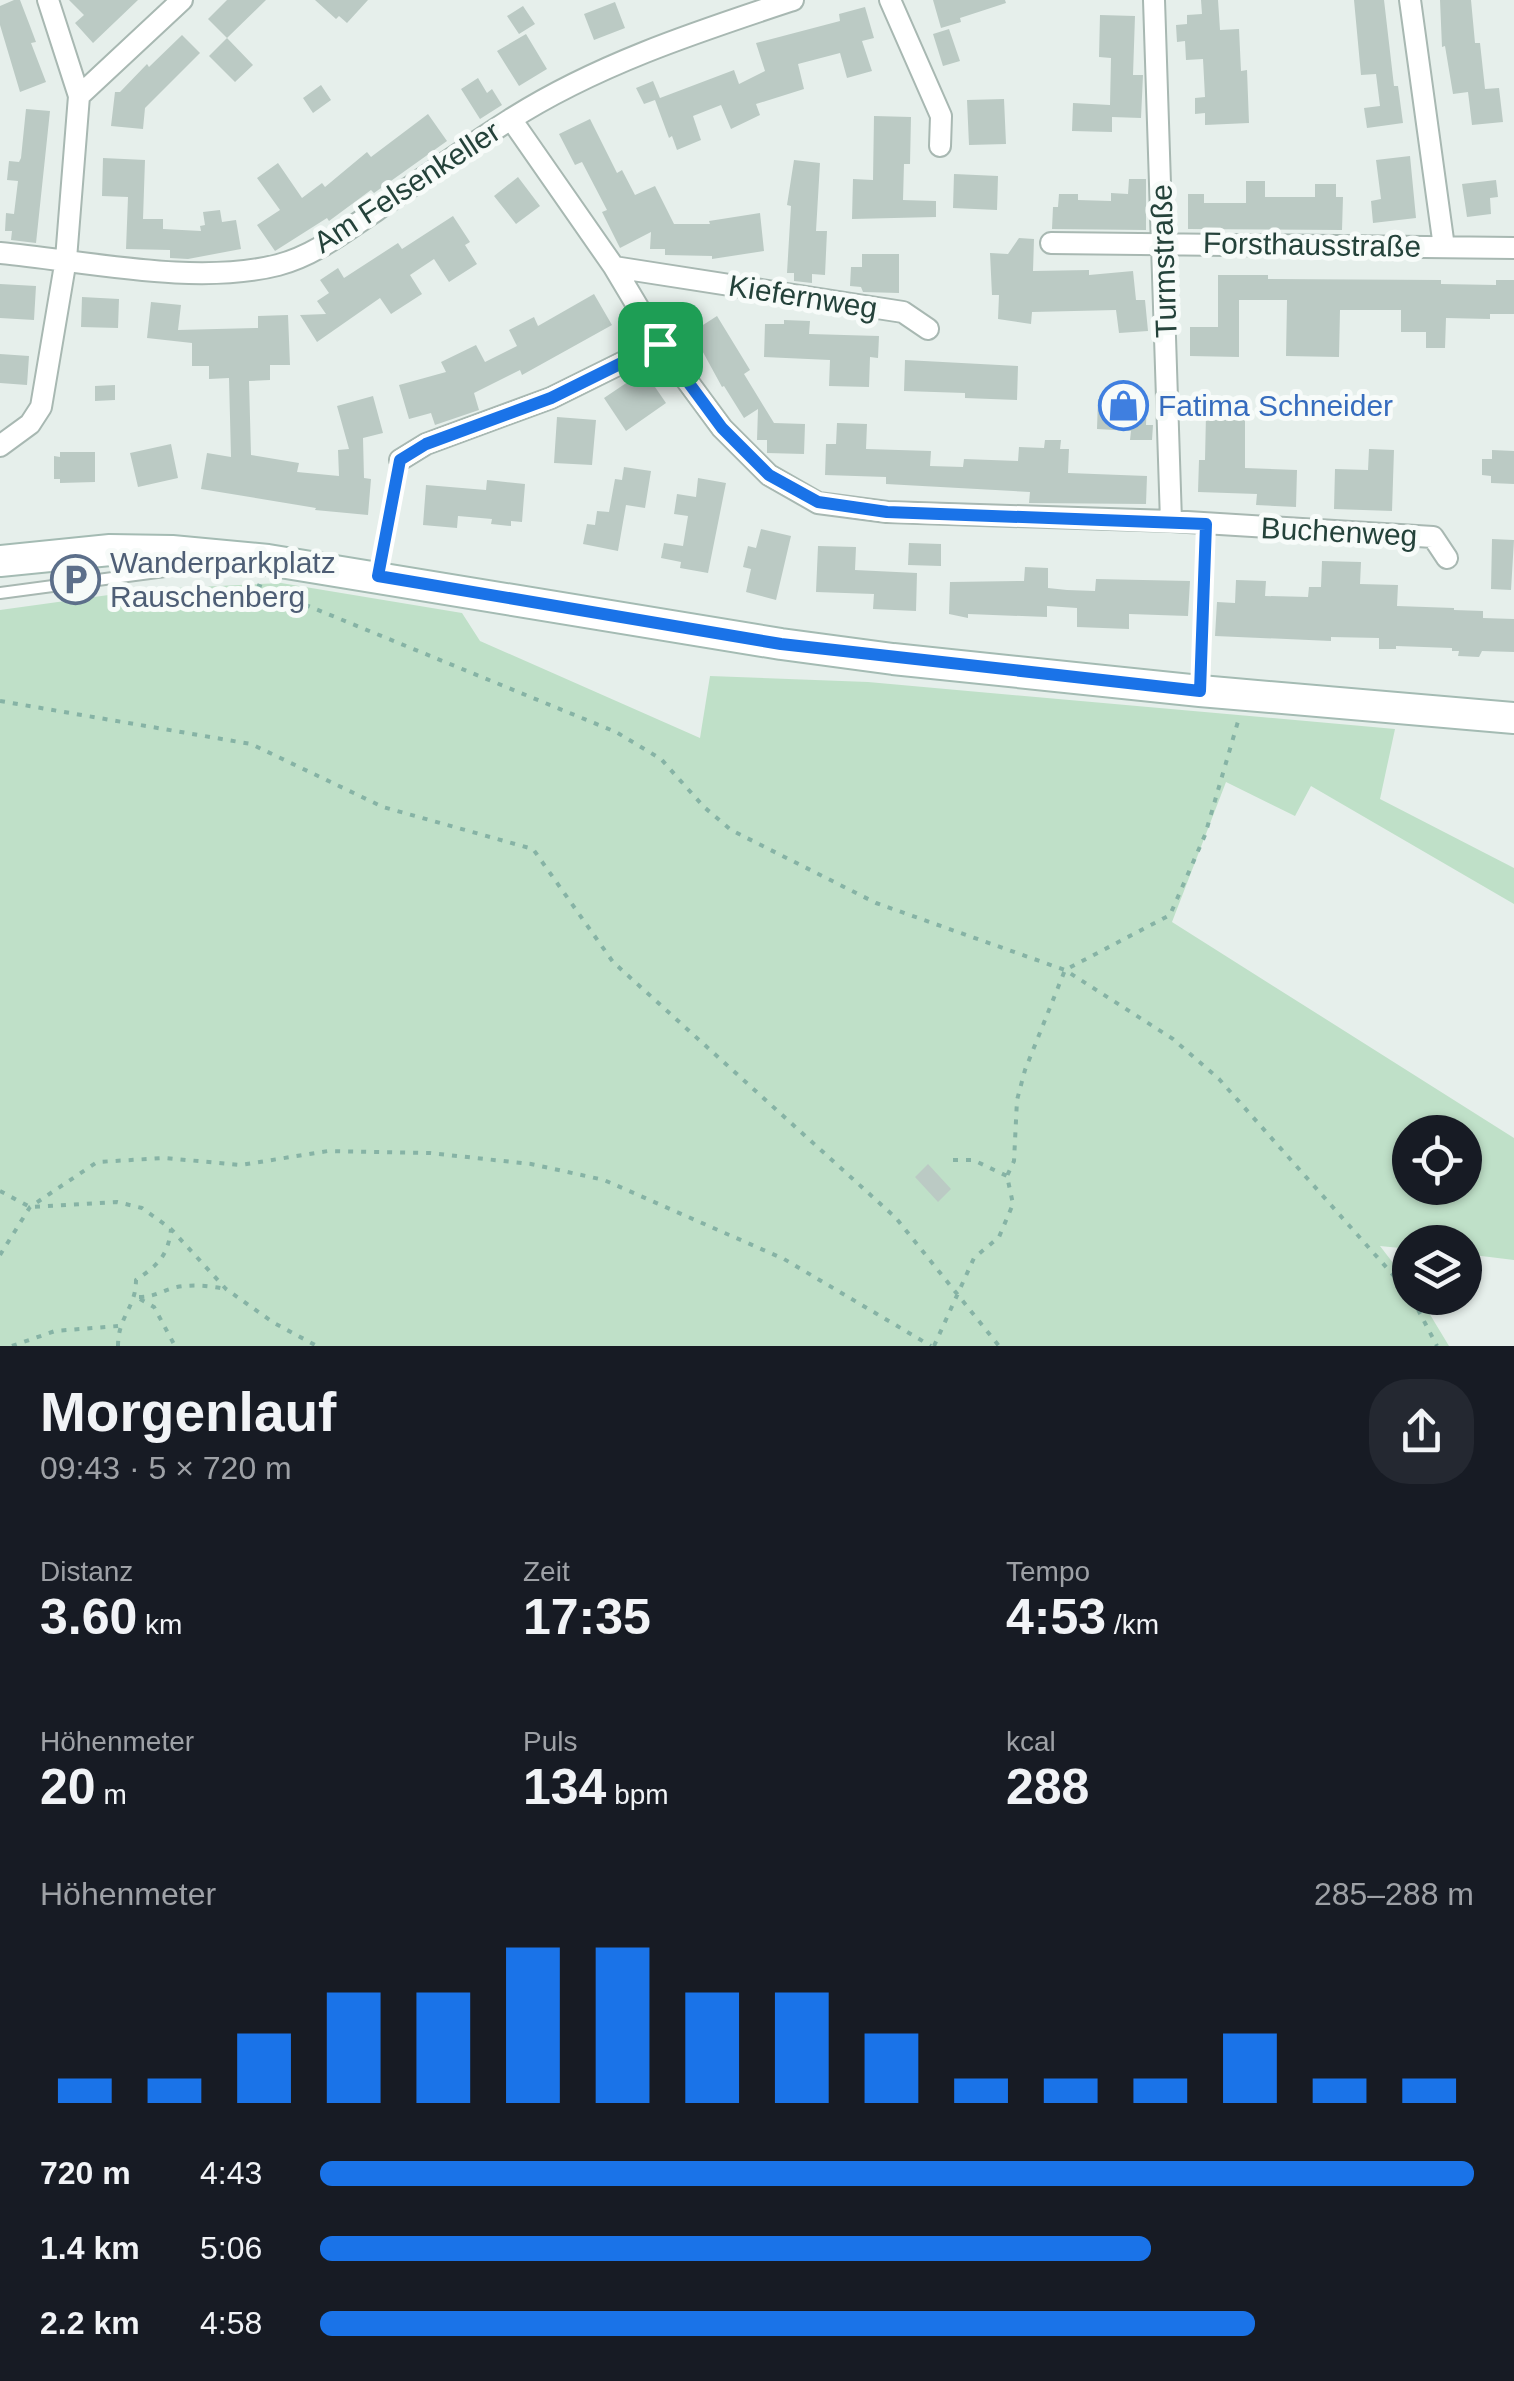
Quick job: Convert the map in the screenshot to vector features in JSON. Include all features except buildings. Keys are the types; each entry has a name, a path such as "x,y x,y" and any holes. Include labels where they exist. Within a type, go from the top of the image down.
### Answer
{"main road":[{"path":"0,560 110,550 172,551 378,576 781,644 1200,691 1514,718"}],"street":[{"path":"0,446 30,424 41,407 66,259 79,96 48,0"},
{"path":"79,96 182,0"},
{"name":"Am Felsenkeller","path":"0,252 190,274 235,274 282,264 340,234 511,119 575,82 710,28 793,0"},
{"path":"890,0 942,116 940,146"},
{"name":"Turmstraße","path":"1154,0 1171,521"},
{"path":"1410,0 1444,247"},
{"name":"Buchenweg","path":"511,119 614,267 660,344 734,440 769,475 818,502 887,512 1171,521 1433,537 1447,558"},
{"name":"Forsthausstraße","path":"1051,244 1514,248"},
{"name":"Kiefernweg","path":"614,267 903,312 928,329"},
{"path":"400,460 426,444 551,398 660,344"}],"lane":[{"path":"0,594 165,571"}],"path":[{"path":"378,576 400,460"},
{"path":"1200,691 1206,524"},
{"path":"249,582 616,732 661,760 731,830 876,903 1064,970 1173,1039 1219,1078 1392,1274"},
{"path":"0,1255 30,1208 97,1162 165,1158 241,1166 328,1152 430,1153 531,1164 604,1180 768,1252 933,1346 974,1258 999,1236 1013,1204 1007,1176 1014,1161 1017,1100 1064,970 1170,915 1206,834 1246,694"},
{"path":"0,701 251,744 383,807 533,849 613,962 896,1218 999,1346"},
{"path":"953,1160 973,1160 1007,1176"},
{"path":"0,1191 30,1208 117,1202 142,1208 171,1229 226,1289 274,1323 317,1346"},
{"path":"118,1346 118,1326 136,1296 136,1280 154,1268 169,1248 171,1229"},
{"path":"136,1296 154,1297 176,1287 203,1285 226,1289"},
{"path":"136,1296 154,1307 174,1346"},
{"path":"1421,1315 1437,1346"},
{"path":"12,1346 55,1331 118,1326"}],"green space":[{"path":"281,583 462,613 480,641 700,738 710,676 868,682 1395,729 1380,799 1514,868 1514,904 1311,786 1295,816 1226,782 1172,922 1478,1115 1392,1115 1392,1205 1482,1205 1482,1118 1514,1138 1514,1260 1482,1256 1482,1225 1392,1225 1392,1247 1380,1246 1392,1262 1392,1315 1430,1315 1449,1346 0,1346 0,610 152,589"}],"place":[{"name":"Fatima Schneider","path":"1123,406"},
{"name":"Wanderparkplatz Rauschenberg","path":"75,580"}],"route":[{"path":"660,344 722,428 769,475 818,502 887,512 1206,524 1200,691 781,644 378,576 400,460 426,444 551,398 660,344"}]}
